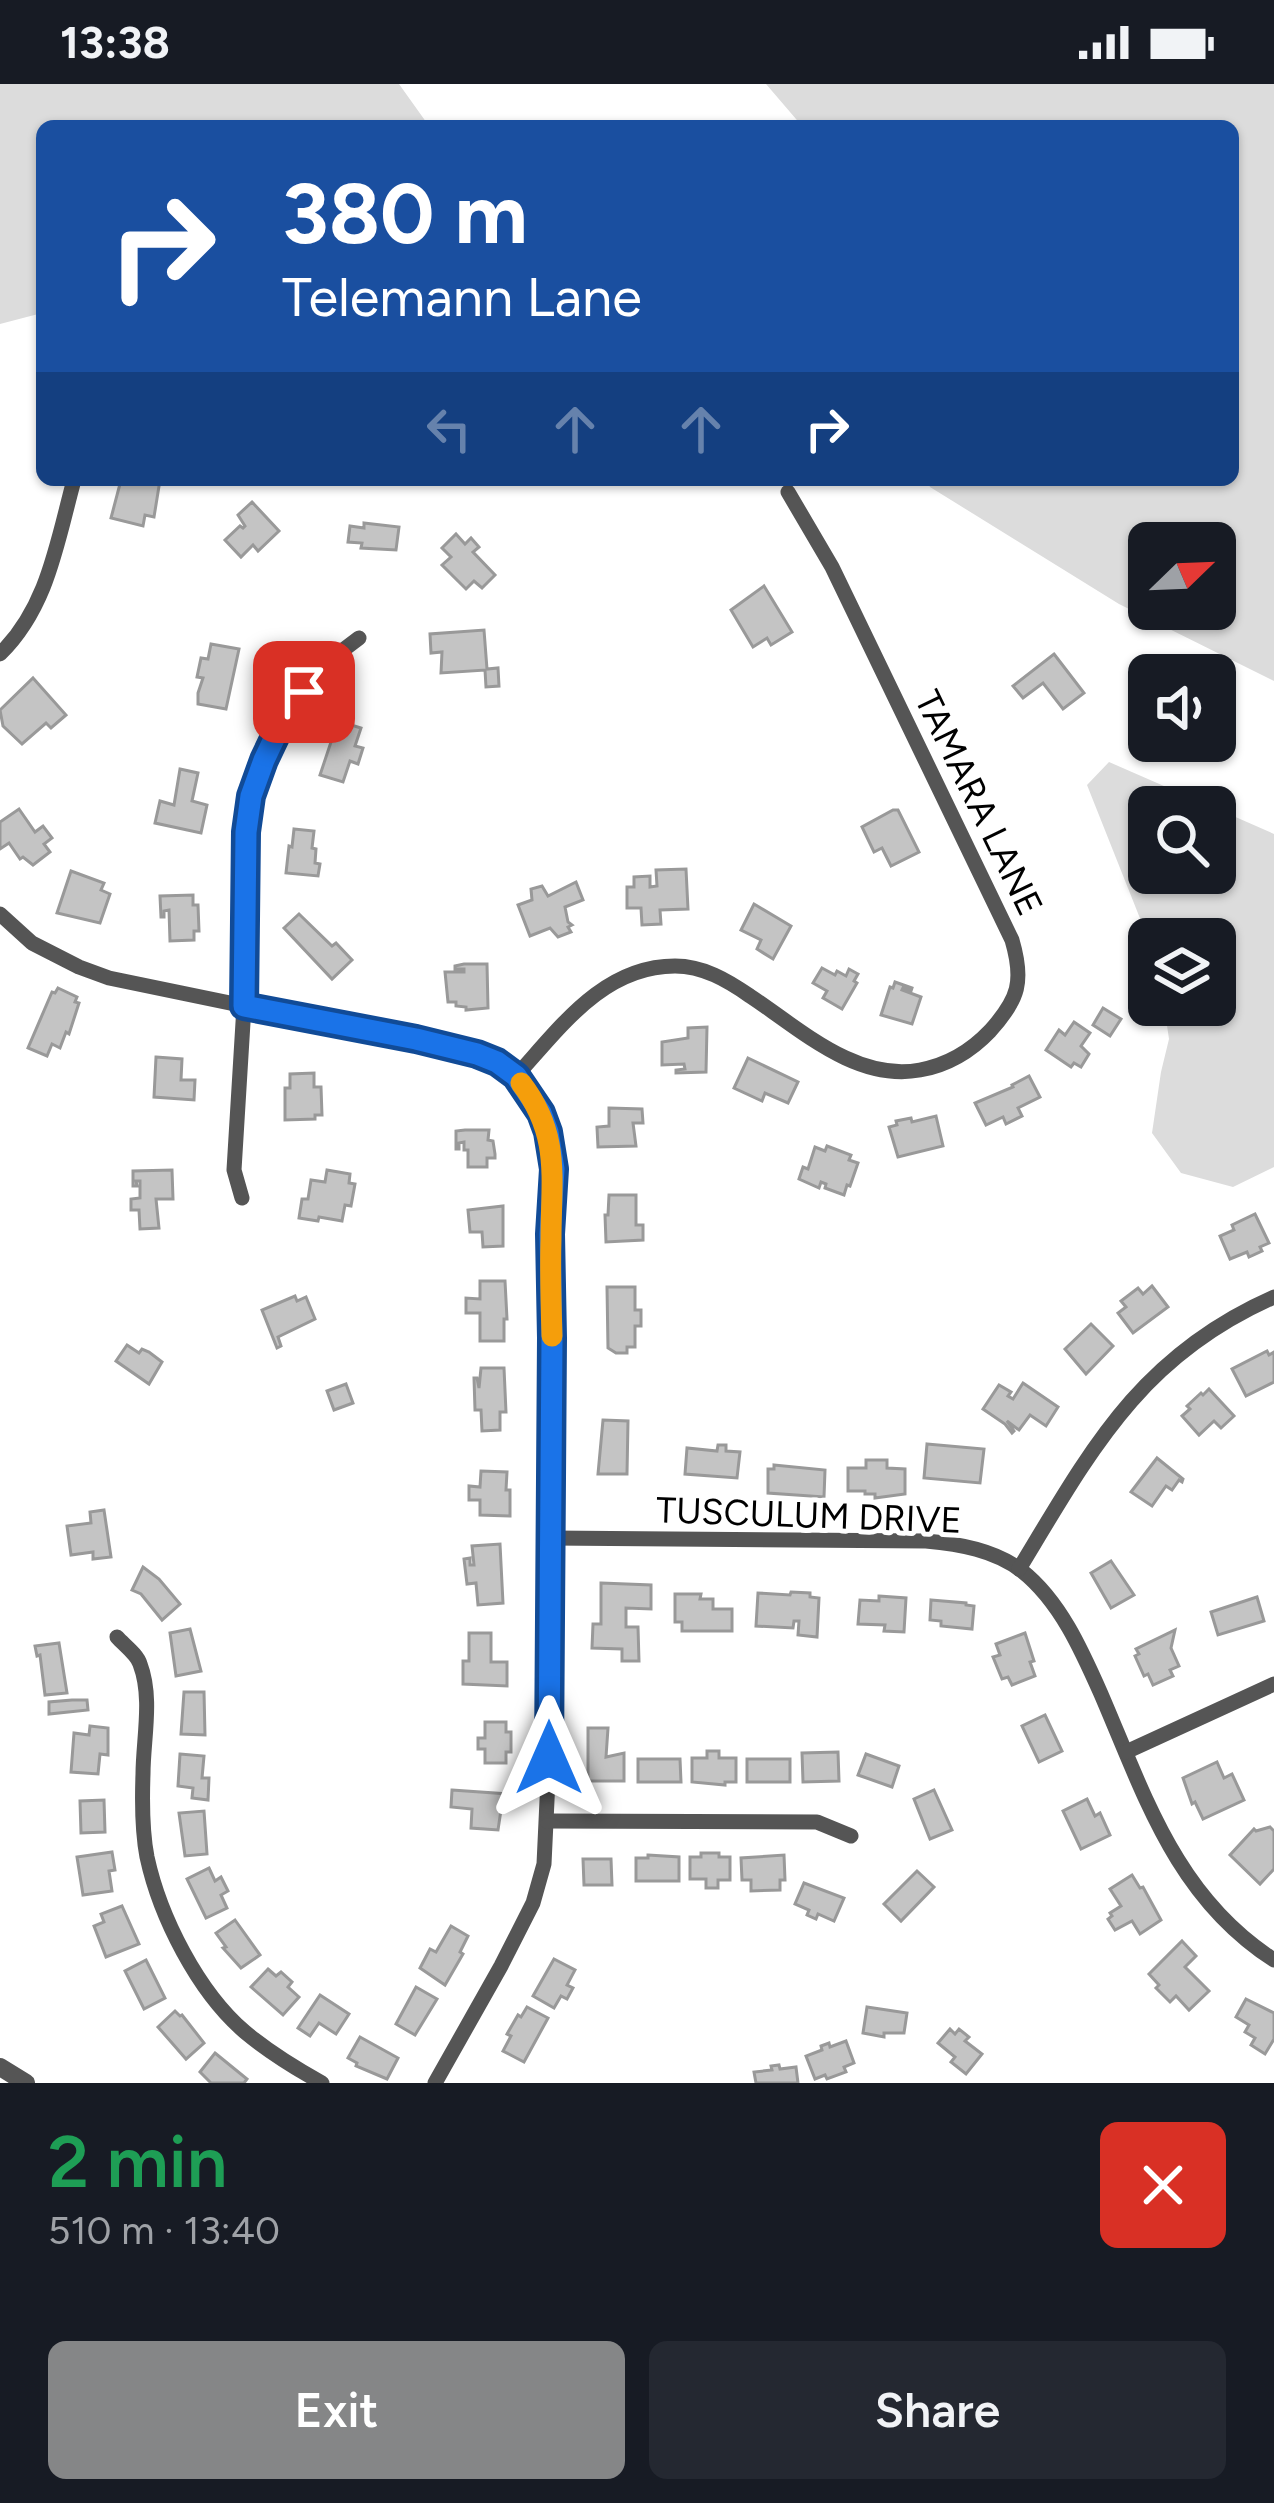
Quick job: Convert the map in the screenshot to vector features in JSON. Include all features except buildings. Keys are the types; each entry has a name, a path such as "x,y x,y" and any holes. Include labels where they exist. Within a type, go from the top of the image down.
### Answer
{"street":[{"path":"0,654 43,594 72,486"},
{"name":"TAMARA LANE","path":"516,1076 603,986 660,966 697,968 721,978 861,1065 903,1073 936,1067 964,1054 1002,1018 1018,994 1019,965 1012,940 832,567 788,492"},
{"path":"242,1198 234,1170 251,796 283,720 326,663 359,638"},
{"path":"0,914 32,943 109,977 477,1054 516,1076 541,1113 554,1169 544,1864 533,1903 435,2083"},
{"path":"1019,1569 1132,1397 1202,1336 1274,1297"},
{"name":"TUSCULUM DRIVE","path":"550,1538 926,1541 992,1554 1019,1569 1044,1591 1090,1667 1175,1860 1201,1897 1234,1931 1274,1960"},
{"path":"117,1637 140,1661 146,1697 142,1778 146,1840 159,1898 188,1960 228,2015 284,2061 322,2083"},
{"path":"1126,1752 1274,1684"},
{"path":"547,1821 818,1822 851,1837"},
{"path":"0,2067 26,2083"}],"shaded area":[{"path":"0,84 399,84 425,120 36,120 36,315 0,324"},
{"path":"766,84 1274,84 1274,681 1236,662 1236,654 1220,654 1171,630 1236,630 1236,522 1128,522 1128,608 929,486 1239,486 1239,120 797,120"},
{"path":"1109,762 1164,786 1128,786 1128,888 1087,785"},
{"path":"1236,817 1274,834 1274,1167 1233,1187 1181,1173 1152,1133 1169,1039 1167,1026 1236,1026 1236,918 1140,918 1130,894 1236,894"}],"slow traffic":[{"path":"521,1083 541,1113 554,1169 552,1336"}],"route":[{"path":"304,692 283,720 251,796 246,832 244,1006 416,1039 497,1062 531,1096 548,1132 554,1169 549,1758"}]}
